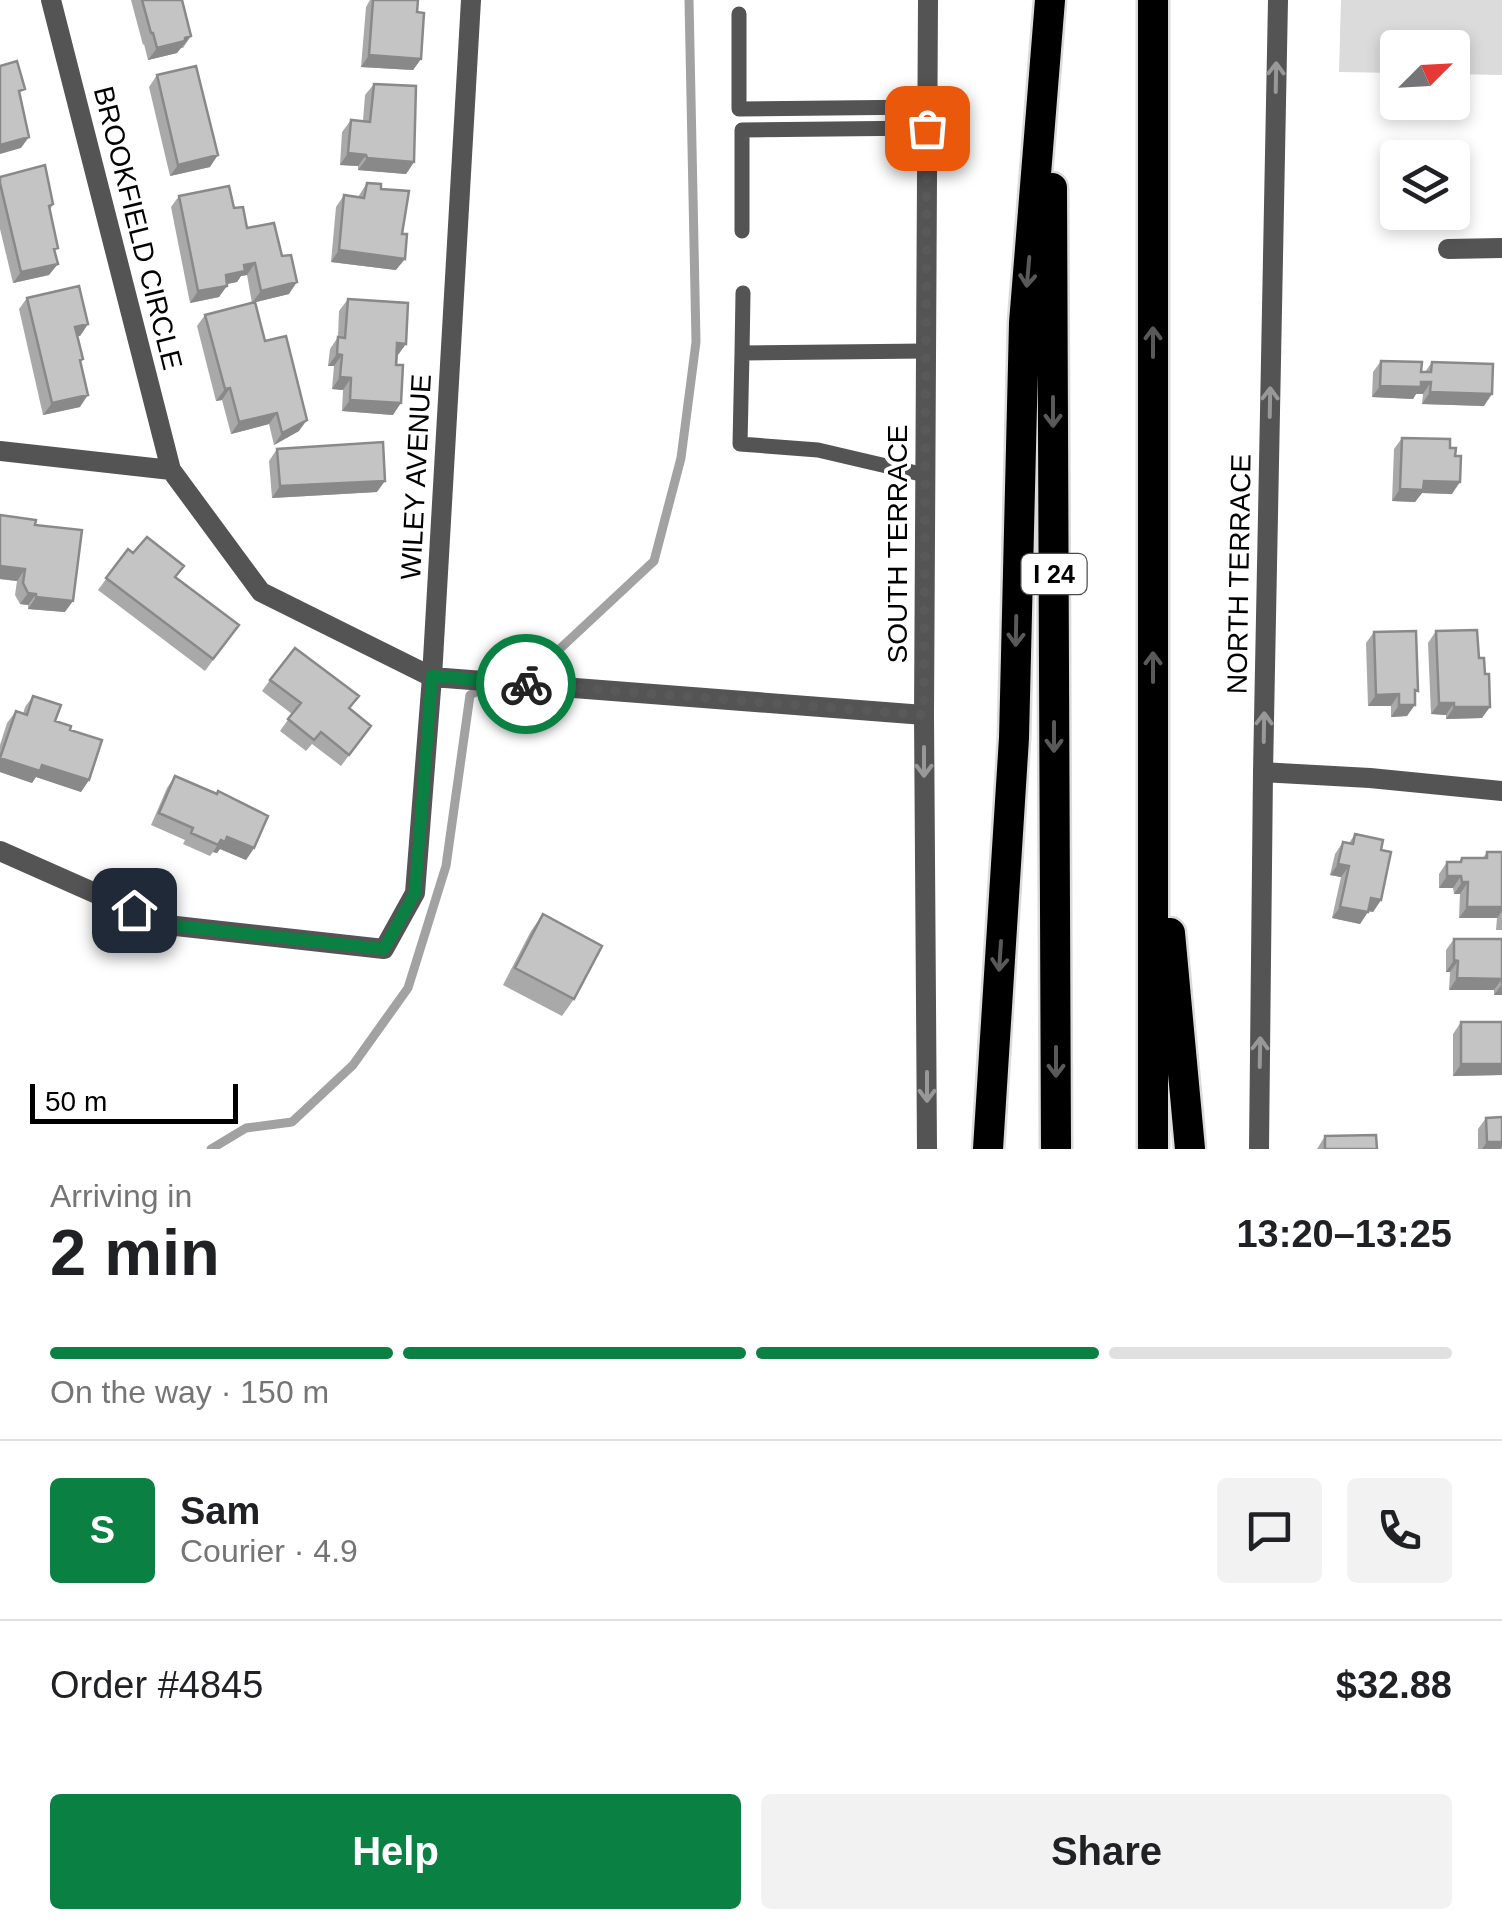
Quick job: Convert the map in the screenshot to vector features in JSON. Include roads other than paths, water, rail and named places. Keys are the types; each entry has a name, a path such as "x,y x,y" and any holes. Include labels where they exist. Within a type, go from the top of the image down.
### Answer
{"highway":[{"path":"988,1149 1014,738 1024,323 1051,0"},
{"name":"I 24","path":"1051,0 1056,1149"},
{"path":"1153,0 1153,1149"},
{"path":"1153,742 1190,1149"}],"street":[{"name":"BROOKFIELD CIRCLE","path":"52,0 171,470"},
{"name":"WILEY AVENUE","path":"0,851 167,925 384,949 415,893 432,676 471,0"},
{"name":"SOUTH TERRACE","path":"927,1149 924,715 928,0"},
{"name":"NORTH TERRACE","path":"1259,1149 1278,0"},
{"path":"1448,249 1502,248"},
{"path":"0,452 171,470 261,592 432,676 924,715"},
{"path":"1263,772 1502,791"}],"lane":[{"path":"739,14 739,109 927,117"},
{"path":"742,231 742,130 927,117"},
{"path":"743,293 740,444 818,450 926,475"},
{"path":"742,352 926,351"}],"waterway":[{"path":"509,677 550,658 654,561 681,458 696,342 689,0"},
{"path":"211,1149 246,1128 292,1122 353,1065 408,988 446,866 470,695 486,687"}]}
